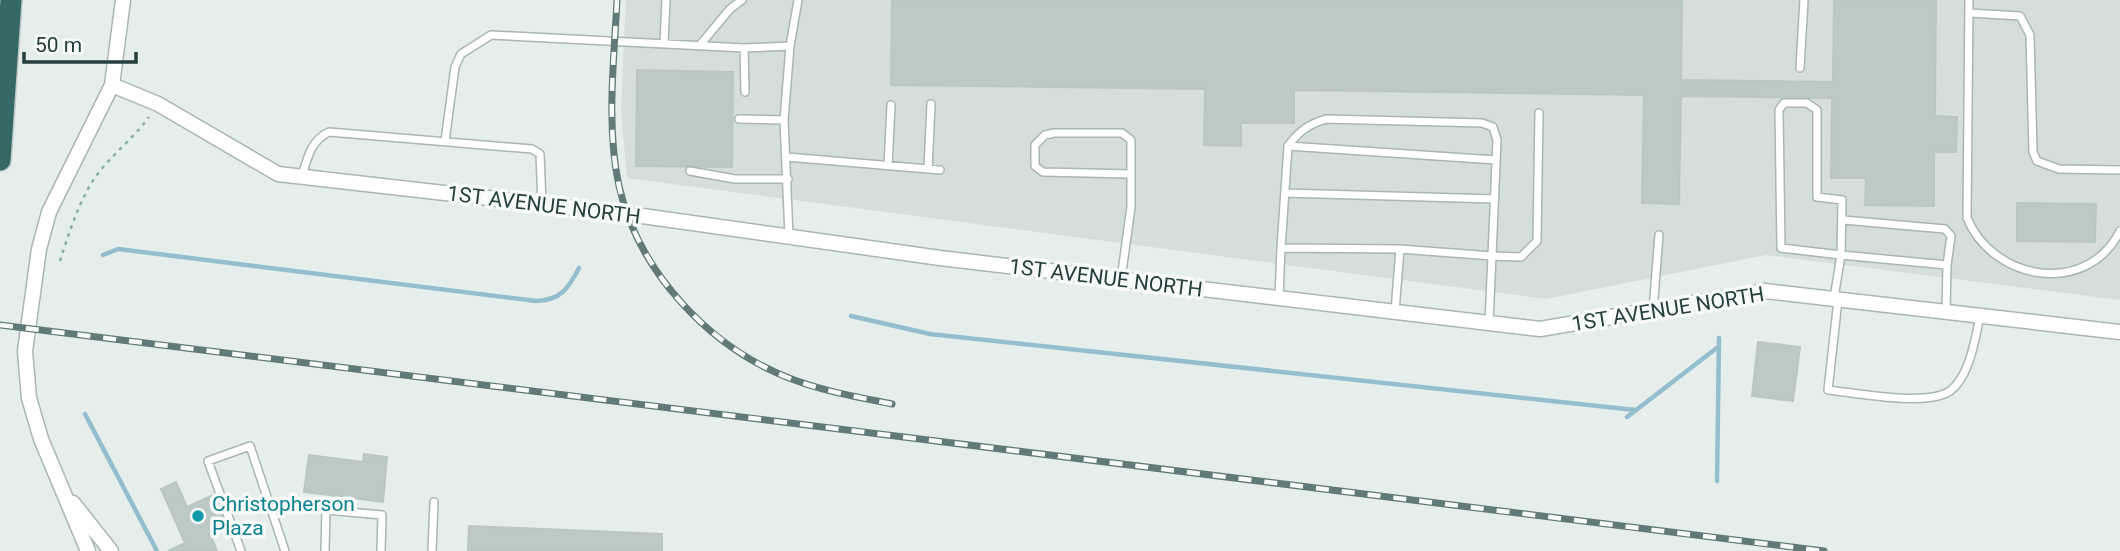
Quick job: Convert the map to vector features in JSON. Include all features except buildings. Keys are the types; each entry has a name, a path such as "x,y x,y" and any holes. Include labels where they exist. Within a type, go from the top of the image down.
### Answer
{"highway":[{"path":"0,160 11,0"}],"street":[{"path":"88,551 41,439 29,398 25,351 39,249 49,212 112,85 123,0"},
{"name":"1ST AVENUE NORTH","path":"112,85 158,104 278,173 542,204 1121,279 1540,329 1765,291 2120,332"},
{"path":"65,494 111,551"}],"lane":[{"path":"664,43 666,0"},
{"path":"700,45 730,9 742,0"},
{"path":"789,236 784,120 790,46 798,0"},
{"path":"1800,68 1804,0"},
{"path":"1969,0 1967,218 1974,234 1990,253 2013,267 2040,274 2067,274 2093,263 2115,241 2120,231"},
{"path":"1969,13 2020,16 2030,35 2033,152 2036,161 2059,169 2120,170"},
{"path":"444,141 455,67 461,54 491,35 744,48 790,46"},
{"path":"744,48 745,92"},
{"path":"1947,265 1841,255 1781,248 1779,110 1784,103 1807,103 1817,110 1817,197 1842,200 1841,255 1828,390 1929,399 1951,391 1963,375 1980,316"},
{"path":"928,169 931,104"},
{"path":"888,166 891,105"},
{"path":"1281,248 1400,250 1521,257 1537,241 1539,113"},
{"path":"739,118 784,120"},
{"path":"1279,298 1288,146 1298,132 1313,122 1326,119 1482,122 1493,127 1497,139 1489,323"},
{"path":"302,176 310,150 320,136 329,132 532,149 540,154 542,164 542,204"},
{"path":"1121,279 1131,206 1131,174 1131,140 1122,133 1054,133 1045,135 1035,145 1035,166 1043,172 1131,174"},
{"path":"1288,146 1496,160"},
{"path":"787,158 940,170"},
{"path":"690,170 735,179 788,179"},
{"path":"1285,193 1495,199"},
{"path":"1843,220 1945,229 1951,236 1946,312"},
{"path":"1653,310 1659,235"},
{"path":"1395,312 1400,250"},
{"path":"241,551 208,461 250,446 285,551"},
{"path":"432,551 434,502"},
{"path":"324,551 326,510 382,515 381,551"}],"path":[{"path":"60,261 74,219 95,178 132,140 158,104"}],"shaded area":[{"path":"626,0 2120,0 2120,300 1766,255 1546,299 627,178 621,109"}],"waterway":[{"path":"103,255 118,249 536,301 558,296 579,268"},
{"path":"851,316 930,334 1635,410"},
{"path":"1717,481 1719,338"},
{"path":"1627,417 1718,347"},
{"path":"85,414 157,551"}],"railway":[{"path":"617,0 612,93 615,163 628,217 642,248 660,276 705,326 731,347 760,364 814,387 892,404"},
{"path":"0,325 1824,551"}],"place":[{"name":"Christopherson Plaza","path":"198,516"}]}
